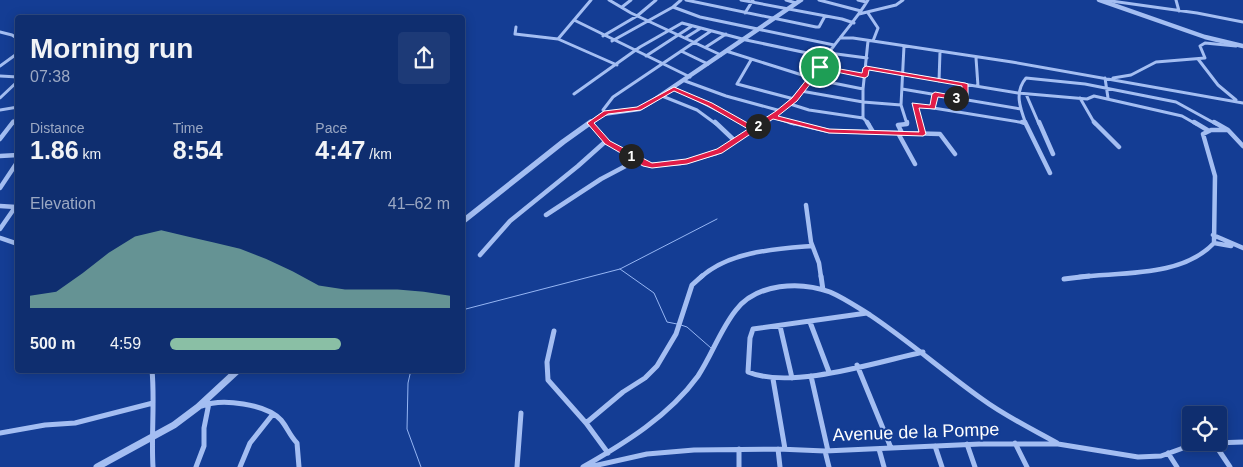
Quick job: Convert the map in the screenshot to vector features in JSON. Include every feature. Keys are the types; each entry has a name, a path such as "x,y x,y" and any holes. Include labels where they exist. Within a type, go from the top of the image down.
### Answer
{"street":[{"path":"558,39 591,0"},
{"path":"609,0 636,16 668,31 723,53 812,78 864,89"},
{"path":"622,7 631,0"},
{"path":"603,36 636,16 656,0"},
{"path":"612,41 673,7 681,0"},
{"path":"686,0 704,2 745,13 818,28 825,16"},
{"path":"741,0 853,21"},
{"path":"786,0 798,1"},
{"path":"819,0 860,13 868,13 896,5 903,0"},
{"path":"590,123 606,141 637,160 652,165 687,161 716,153 773,117 794,100 867,1 858,0"},
{"path":"1100,0 1243,22"},
{"path":"1100,0 1214,40 1243,47"},
{"path":"1175,0 1179,11"},
{"path":"745,13 752,1"},
{"path":"465,219 605,113 639,109 662,96 798,1"},
{"path":"673,7 700,17 834,45"},
{"path":"868,13 878,28 873,42"},
{"path":"574,20 612,41 726,96 780,111"},
{"path":"574,94 635,52 682,23 744,40 828,55 867,58"},
{"path":"646,56 692,26"},
{"path":"516,27 515,34 558,39 616,65"},
{"path":"684,38 701,28"},
{"path":"605,113 604,106 609,100 711,31"},
{"path":"0,32 12,35 15,38"},
{"path":"846,32 853,38"},
{"path":"706,47 726,34"},
{"path":"840,38 853,38 1012,62 1243,103"},
{"path":"863,118 868,41"},
{"path":"1105,78 1130,75 1161,61 1198,60 1205,58 1200,48 1204,43 1243,47"},
{"path":"904,46 901,105 907,124 899,124 900,133 914,164"},
{"path":"681,51 708,64"},
{"path":"939,80 940,52"},
{"path":"0,66 15,55"},
{"path":"976,58 978,86"},
{"path":"0,60 7,61"},
{"path":"751,60 737,84 794,100"},
{"path":"1198,60 1218,85 1238,101"},
{"path":"820,67 865,76"},
{"path":"866,68 1026,94 1088,99 1093,96 1108,98 1182,116 1209,131"},
{"path":"0,76 15,77"},
{"path":"1050,173 1025,122 1018,93 1022,80 1032,77 1107,88 1176,102 1228,130 1243,146"},
{"path":"1105,78 1108,98"},
{"path":"0,98 15,84"},
{"path":"965,84 965,99"},
{"path":"674,88 710,104 753,129"},
{"path":"902,89 1021,109"},
{"path":"802,91 863,102 901,105"},
{"path":"933,108 935,94"},
{"path":"1026,94 1053,154"},
{"path":"662,96 702,112 722,132 735,141"},
{"path":"1080,98 1093,122 1119,147"},
{"path":"790,104 809,110 863,118 869,123 873,132"},
{"path":"923,134 914,106 1025,122"},
{"path":"0,110 15,108"},
{"path":"773,117 819,130 941,135 955,154"},
{"path":"0,140 15,120"},
{"path":"1214,243 1215,176 1204,134 1209,131 1228,130"},
{"path":"480,255 495,234 516,213 576,168 606,141"},
{"path":"0,156 15,155"},
{"path":"546,215 601,179 637,160"},
{"path":"0,188 15,166"},
{"path":"806,204 812,246 819,263 823,290"},
{"path":"0,206 15,206"},
{"path":"0,229 15,209"},
{"path":"1213,236 1233,246"},
{"path":"0,238 15,243"},
{"path":"1214,243 1243,248"},
{"path":"1064,279 1162,269 1182,265 1199,257 1214,243"},
{"path":"586,423 623,392 645,378 657,366 671,345 692,285 697,280 726,263 758,253 812,246"},
{"path":"583,467 608,453 656,418 688,388 736,310 746,300 772,288 796,287 823,290 866,314 923,352 981,398 1058,444"},
{"path":"866,314 753,329 749,344 748,372 753,376 773,379 811,376 923,352"},
{"path":"810,322 829,372"},
{"path":"780,326 792,378"},
{"path":"554,331 546,364 548,380 586,423 608,453"},
{"path":"857,365 891,448"},
{"path":"152,373 154,389 151,438 153,467"},
{"path":"97,467 151,438 198,407 235,373"},
{"path":"811,376 829,467"},
{"path":"773,379 785,449"},
{"path":"198,407 208,403 243,403 273,414 282,421 290,436 297,443 299,467"},
{"path":"196,467 204,446 204,428 209,411 208,403"},
{"path":"0,433 45,425 75,423 152,404"},
{"path":"517,467 521,413"},
{"path":"240,467 250,443 273,414"},
{"name":"Avenue de la Pompe","path":"1227,443 1243,442"},
{"path":"1015,443 1027,467"},
{"name":"Avenue de la Pompe","path":"589,467 647,454 739,449 827,451 1015,443 1058,444 1138,457 1168,453 1182,448"},
{"path":"967,444 975,467"},
{"path":"935,446 942,467"},
{"path":"739,449 739,467"},
{"path":"778,449 780,467"},
{"path":"879,449 884,467"},
{"path":"1219,451 1230,467"},
{"path":"1168,453 1177,467"}],"waterway":[{"path":"620,269 717,219"},
{"path":"465,309 620,269"},
{"path":"620,269 654,293 667,322 677,324"},
{"path":"681,325 687,327 711,348"},
{"path":"410,373 408,383 407,429 421,467"}],"route":[{"path":"820,67 794,100 778,113 753,129 720,151 687,161 646,164 607,142 590,123 606,112 639,109 674,88 710,104 753,129 773,117 819,130 923,134 915,105 933,108 935,94 965,99 965,84 866,68 865,76 820,67"}]}
